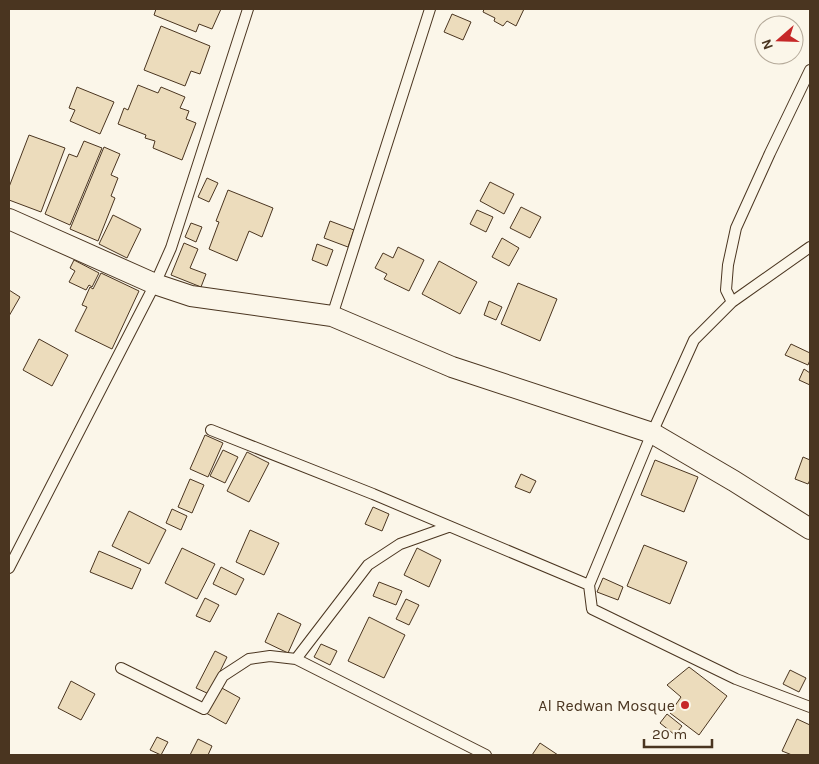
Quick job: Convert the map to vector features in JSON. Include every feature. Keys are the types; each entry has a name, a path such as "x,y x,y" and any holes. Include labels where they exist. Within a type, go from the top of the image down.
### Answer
{"street":[{"path":"9,219 154,284 191,296 332,316 452,367 652,433 734,481 810,529"}],"lane":[{"path":"9,568 171,248 248,9"},
{"path":"332,316 430,9"},
{"path":"732,302 726,290 728,265 736,228 810,70"},
{"path":"810,247 732,302 694,340 652,433 589,585 592,608 736,679 810,707"},
{"path":"211,430 373,494 589,585"},
{"path":"296,659 368,565 400,544 448,527"},
{"path":"121,668 204,709 223,676 249,659 270,656 296,659 486,755"}],"building":[{"path":"156,9 221,9 212,29 199,24 196,32 154,15"},
{"path":"484,9 524,9 516,26 507,21 503,26 494,21 495,18 483,12"},
{"path":"452,14 471,22 463,40 444,32"},
{"path":"161,26 210,46 200,74 191,71 185,86 144,70"},
{"path":"138,85 158,93 161,87 185,97 180,108 189,111 186,119 196,123 182,160 153,148 155,141 145,138 146,135 118,124 124,108 128,110"},
{"path":"77,87 114,102 100,134 70,121 75,110 69,108"},
{"path":"29,135 65,148 41,212 9,200 9,187"},
{"path":"84,141 102,148 70,225 45,214 69,154 77,157"},
{"path":"104,147 120,154 111,175 118,178 111,196 115,198 98,241 70,229"},
{"path":"207,178 218,183 209,202 198,197"},
{"path":"490,182 514,194 504,214 480,201"},
{"path":"228,190 273,208 262,237 249,231 237,261 209,249 219,222 216,221"},
{"path":"521,207 541,217 530,238 510,228"},
{"path":"477,210 493,217 486,232 470,224"},
{"path":"113,215 141,229 127,258 99,244"},
{"path":"330,221 354,230 348,247 324,238"},
{"path":"191,223 202,227 196,242 185,237"},
{"path":"502,238 519,248 509,266 492,257"},
{"path":"184,243 198,249 190,268 206,274 201,287 171,275"},
{"path":"317,244 333,250 327,266 312,260"},
{"path":"398,247 424,260 409,291 384,279 387,274 375,268 383,253 393,258"},
{"path":"74,260 99,273 92,287 89,285 86,290 69,282 75,271 70,268"},
{"path":"439,261 477,282 460,314 422,294"},
{"path":"101,273 139,291 112,349 75,331 87,307 82,305 90,287 93,289"},
{"path":"518,283 557,299 540,341 501,324"},
{"path":"9,290 20,297 9,316"},
{"path":"489,301 502,307 496,320 484,315"},
{"path":"39,339 68,355 52,386 23,370"},
{"path":"791,344 810,353 808,365 785,355"},
{"path":"804,369 810,373 810,385 799,380"},
{"path":"205,435 223,443 208,477 190,469"},
{"path":"223,450 238,457 225,483 210,476"},
{"path":"247,452 269,463 249,502 227,491"},
{"path":"803,457 810,460 810,480 808,484 795,479"},
{"path":"655,460 698,477 684,512 641,495"},
{"path":"521,474 536,481 530,493 515,487"},
{"path":"190,479 204,485 192,513 178,507"},
{"path":"373,507 389,514 382,531 365,524"},
{"path":"172,509 187,516 181,530 166,523"},
{"path":"129,511 166,530 149,564 112,546"},
{"path":"250,530 279,543 264,575 236,562"},
{"path":"644,545 687,562 670,604 627,586"},
{"path":"182,548 215,564 197,599 165,583"},
{"path":"417,548 441,560 429,587 404,575"},
{"path":"99,551 141,569 132,589 90,572"},
{"path":"221,567 244,579 236,595 213,584"},
{"path":"603,578 623,587 618,600 597,592"},
{"path":"379,582 402,591 396,605 373,596"},
{"path":"205,598 219,605 210,622 196,616"},
{"path":"406,599 419,605 409,625 396,619"},
{"path":"278,613 301,624 288,653 265,642"},
{"path":"369,617 405,635 384,678 348,661"},
{"path":"321,644 337,651 330,665 314,657"},
{"path":"215,651 227,657 209,694 196,688"},
{"path":"689,667 727,696 699,735 670,713 681,697 667,685"},
{"path":"790,670 806,678 799,692 783,684"},
{"path":"71,681 95,694 81,720 58,708"},
{"path":"220,687 240,698 226,724 206,713"},
{"path":"667,714 682,726 675,735 660,723"},
{"path":"797,719 810,725 810,755 792,755 782,751"},
{"path":"157,737 168,742 161,755 150,750"},
{"path":"198,739 212,746 208,755 190,755"},
{"path":"540,743 558,755 532,755"}],"place":[{"name":"Al Redwan Mosque","path":"685,705"}]}
